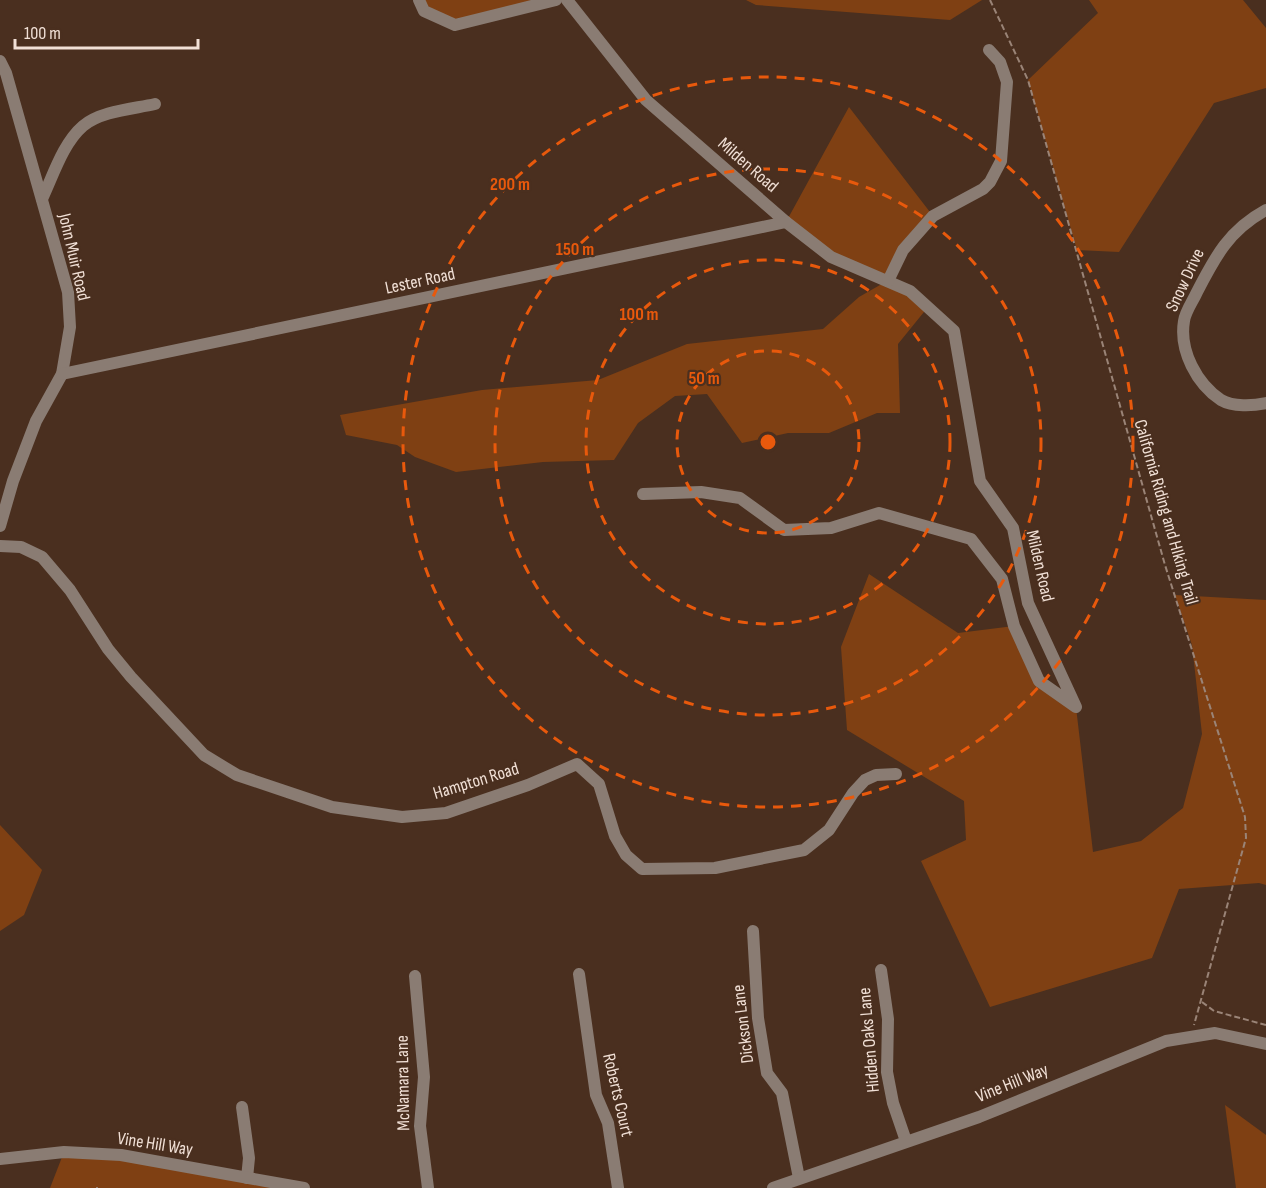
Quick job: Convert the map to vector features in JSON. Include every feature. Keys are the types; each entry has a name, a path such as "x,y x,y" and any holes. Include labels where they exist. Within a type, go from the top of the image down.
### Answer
{"street":[{"path":"419,0 424,11 455,25 556,0"},
{"name":"Milden Road","path":"567,0 646,100 786,222 831,257 909,291 954,332 980,481 1013,528 1028,603 1076,707 1039,681 1014,627 1002,579 970,539 879,513 831,528 784,530 740,498 701,492 643,494"},
{"path":"888,281 903,250 933,216 983,189 990,182 1001,161 1007,82 1000,62 989,50"},
{"name":"John Muir Road","path":"0,61 6,74 68,292 70,327 62,374 36,421 12,481 0,526"},
{"path":"42,199 70,144 84,125 111,113 155,104"},
{"name":"Snow Drive","path":"1266,210 1252,218 1219,249 1184,320 1184,347 1199,380 1223,401 1253,406 1266,403"},
{"name":"Lester Road","path":"62,374 786,222"},
{"name":"Hampton Road","path":"0,546 21,547 42,558 70,590 108,649 204,754 237,775 332,807 402,817 446,813 528,785 577,764 599,784 615,836 626,855 642,869 705,868 804,850 830,830 853,793 865,780 876,775 896,774"},
{"name":"Dickson Lane","path":"753,931 758,1018 767,1073 782,1093 798,1178"},
{"name":"Hidden Oaks Lane","path":"880,970 888,1019 887,1072 893,1103 906,1141"},
{"name":"Roberts Court","path":"579,974 596,1095 608,1123 618,1188"},
{"name":"McNamara Lane","path":"415,976 424,1077 420,1126 428,1188"},
{"name":"Vine Hill Way","path":"773,1188 979,1117 1166,1041 1215,1033 1266,1044"},
{"path":"242,1107 249,1158 248,1178"},
{"name":"Vine Hill Way","path":"0,1159 64,1152 121,1155 304,1188"}],"path":[{"name":"California Riding and HIking Trail","path":"990,0 1028,80 1165,565 1245,817 1246,838 1191,1037"},
{"path":"1201,1001 1214,1011 1266,1025"}],"shaded area":[{"path":"419,0 556,0 455,25"},
{"path":"746,0 982,0 950,20 756,5"},
{"path":"1089,0 1243,0 1266,28 1266,88 1214,103 1119,252 1077,250 1028,80 1098,13"},
{"path":"849,107 933,216 888,281 928,307 898,344 900,413 877,413 829,433 788,433 742,443 707,394 675,396 638,423 614,460 543,462 456,472 415,457 397,445 346,435 340,415 482,390 598,380 687,344 823,329 859,297 887,281 831,257 786,222"},
{"path":"869,574 958,633 1014,626 1039,681 1076,707 1093,852 1141,841 1183,808 1202,734 1192,645 1175,595 1266,600 1266,885 1259,883 1179,889 1152,958 990,1007 921,861 966,840 964,801 847,730 841,647"},
{"path":"0,825 42,870 24,915 0,931"},
{"path":"1225,1105 1266,1135 1266,1188 1236,1188"},
{"path":"64,1152 304,1188 50,1188"}]}
